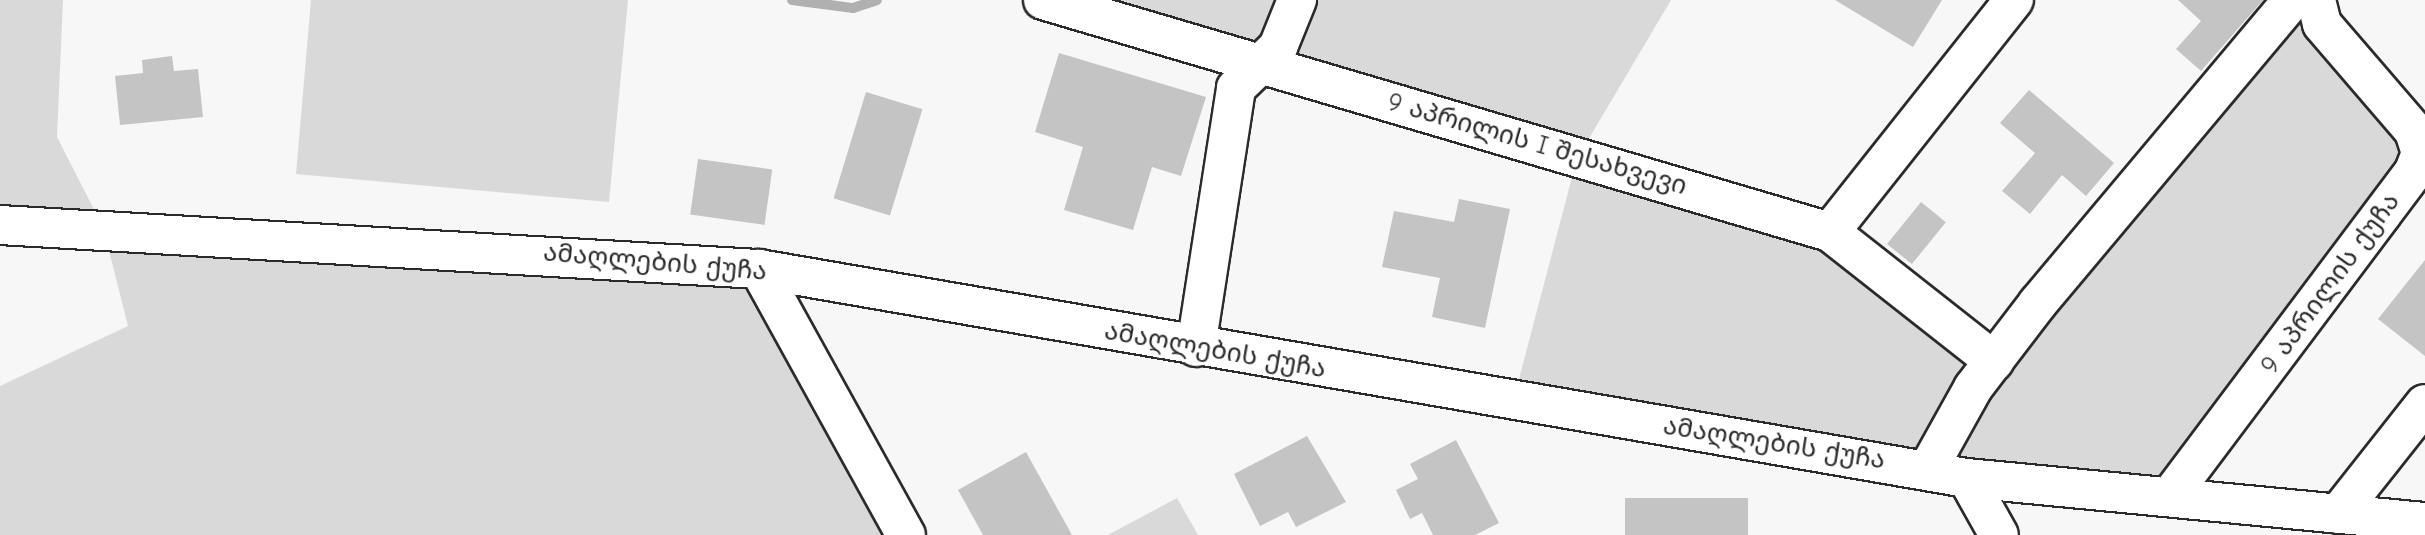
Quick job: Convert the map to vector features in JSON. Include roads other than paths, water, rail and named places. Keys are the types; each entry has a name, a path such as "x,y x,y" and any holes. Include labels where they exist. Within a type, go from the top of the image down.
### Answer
{"street":[{"name":"9 აპრილის I შესახვევი","path":"1044,0 1830,232 1994,361"},
{"path":"1196,348 1236,88 1278,47 1297,0"},
{"path":"1830,232 2014,0"},
{"path":"1928,469 1994,361 2229,69 2292,0"},
{"name":"9 აპრილის ქუჩა","path":"2171,495 2419,164 2421,153 2414,131 2322,24 2316,0"},
{"name":"ამაღლების ქუჩა","path":"0,225 759,269 1196,348 1928,469 1967,478 2171,495 2425,522"},
{"path":"759,269 906,535"},
{"path":"2338,514 2425,404"},
{"path":"1967,478 1999,535"}],"waterway":[{"path":"792,0 853,8 877,0"}]}
